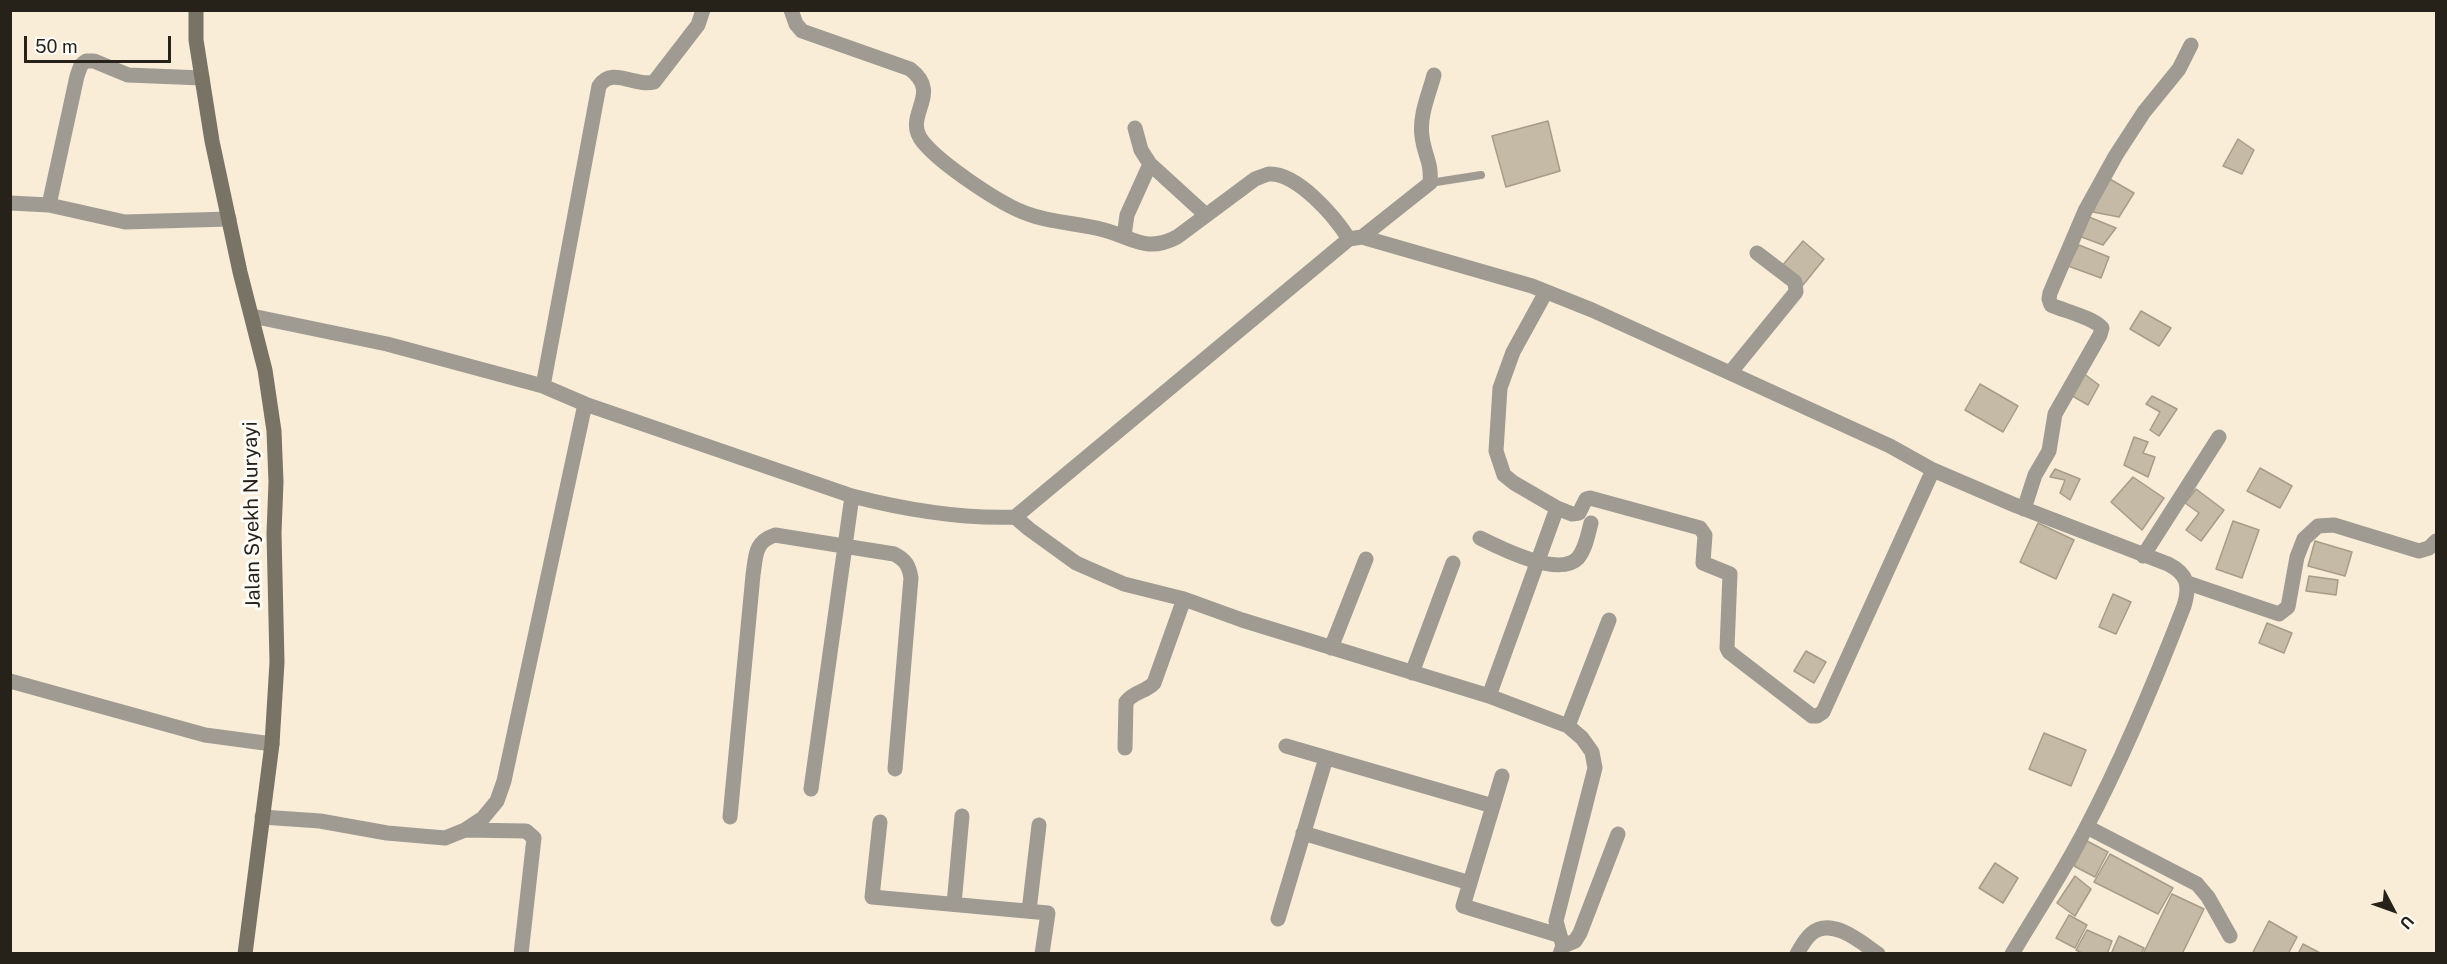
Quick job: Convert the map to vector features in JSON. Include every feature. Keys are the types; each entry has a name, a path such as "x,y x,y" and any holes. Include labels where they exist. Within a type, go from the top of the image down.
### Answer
{"main road":[{"name":"Jalan Syekh Nuryayi","path":"196,10 196,40 212,141 240,272 265,370 275,451 277,662 272,744 245,954"}],"street":[{"path":"543,386 599,86 604,78 613,75 645,84 654,82 698,25 703,10"},
{"path":"791,10 796,24 802,31 910,69 920,77 925,87 917,123 923,142 966,179 1027,214 1102,229 1154,246 1177,237 1256,179 1268,174 1279,176 1303,189 1320,202 1355,238 1546,292 1592,310 1890,446 1933,470 2024,509 2176,568 2188,583 2278,614 2288,607 2297,557 2304,539 2318,526 2334,525 2409,550 2434,550"},
{"path":"2024,509 2035,475 2049,451 2053,423 2058,408 2102,328 2094,320 2079,317 2051,305 2050,293 2085,212 2116,155 2144,112 2180,69 2191,45"},
{"path":"50,205 81,65 86,61 94,61 128,75 202,78"},
{"path":"252,316 387,344 543,386 585,404 852,496 963,517 1015,517 1355,238 1430,183 1431,167 1422,137 1422,123 1434,75"},
{"path":"1135,128 1141,150 1150,164 1206,215"},
{"path":"1124,236 1127,215 1150,164"},
{"path":"10,203 50,205 125,222 229,219"},
{"path":"1730,373 1796,292 1795,282 1757,253"},
{"path":"1546,292 1513,351 1500,388 1496,451 1504,475 1557,508 1576,514 1586,499 1590,498 1700,528 1706,535 1704,563 1730,574 1727,648 1729,652 1807,714 1817,716 1823,712 1933,470"},
{"path":"262,817 320,821 387,833 445,838 465,830 483,818 497,801 504,781 585,404"},
{"path":"2143,556 2218,437"},
{"path":"811,789 852,496"},
{"path":"1489,696 1557,508"},
{"path":"1015,517 1076,563 1124,584 1140,586 1184,599 1242,621 1489,696 1568,726 1582,738 1592,752 1595,768 1556,921 1560,945"},
{"path":"1480,538 1519,556 1559,566 1576,560 1584,548 1592,523"},
{"path":"730,817 753,575 759,544 766,538 776,535 894,554 902,558 909,567 911,578 895,768"},
{"path":"1331,648 1366,559"},
{"path":"1412,673 1453,564"},
{"path":"2012,954 2087,827 2153,688 2186,599 2188,583"},
{"path":"1125,748 1126,702 1135,693 1149,688 1154,683 1184,599"},
{"path":"1568,726 1609,620"},
{"path":"10,681 205,735 272,744"},
{"path":"1286,746 1493,806"},
{"path":"1278,919 1326,758"},
{"path":"1502,776 1463,906 1560,945 1575,941 1618,834"},
{"path":"954,904 962,816"},
{"path":"880,822 872,897 1048,913 1042,954"},
{"path":"1029,911 1039,825"},
{"path":"2087,827 2197,884 2208,897 2230,936"},
{"path":"465,830 526,831 534,837 520,954"},
{"path":"1303,833 1470,882"},
{"path":"1797,954 1810,935 1820,928 1829,928 1843,931 1878,954"}],"lane":[{"path":"1430,183 1481,174"}],"building":[{"path":"1548,121 1560,171 1506,187 1492,136"},
{"path":"2238,139 2254,150 2242,174 2223,166"},
{"path":"2108,178 2134,193 2119,217 2093,212"},
{"path":"2089,217 2116,228 2103,245 2079,236"},
{"path":"1803,241 1824,259 1803,285 1781,267"},
{"path":"2079,245 2109,257 2101,278 2068,266"},
{"path":"2141,311 2171,328 2159,346 2130,329"},
{"path":"2083,373 2099,385 2088,405 2069,394"},
{"path":"1980,384 2018,406 2003,432 1965,410"},
{"path":"2152,396 2177,409 2159,436 2150,430 2160,412 2146,404"},
{"path":"2134,437 2148,442 2143,453 2155,457 2148,477 2124,465"},
{"path":"2260,468 2292,486 2280,508 2247,491"},
{"path":"2055,469 2080,479 2070,500 2060,493 2065,480 2050,477"},
{"path":"2133,477 2164,498 2142,530 2111,502"},
{"path":"2196,489 2224,510 2201,541 2186,530 2199,513 2185,503"},
{"path":"2233,521 2259,530 2242,578 2216,569"},
{"path":"2038,523 2074,540 2056,579 2020,562"},
{"path":"2315,541 2352,552 2345,576 2308,566"},
{"path":"2309,576 2338,580 2336,595 2306,591"},
{"path":"2113,594 2131,602 2116,634 2099,627"},
{"path":"2267,623 2292,633 2284,653 2259,643"},
{"path":"1806,651 1826,662 1814,683 1794,671"},
{"path":"2044,733 2086,750 2071,786 2029,769"},
{"path":"2087,841 2108,852 2095,877 2074,866"},
{"path":"2110,854 2173,888 2158,914 2094,882"},
{"path":"1995,863 2018,878 2003,903 1979,888"},
{"path":"2075,876 2091,889 2075,916 2057,903"},
{"path":"2172,894 2204,909 2182,954 2143,954"},
{"path":"2069,915 2087,925 2075,948 2056,938"},
{"path":"2269,921 2297,937 2288,954 2252,954"},
{"path":"2087,930 2112,941 2107,954 2084,954 2076,950"},
{"path":"2119,936 2144,948 2141,954 2111,954"},
{"path":"2303,944 2322,954 2298,954"}]}
